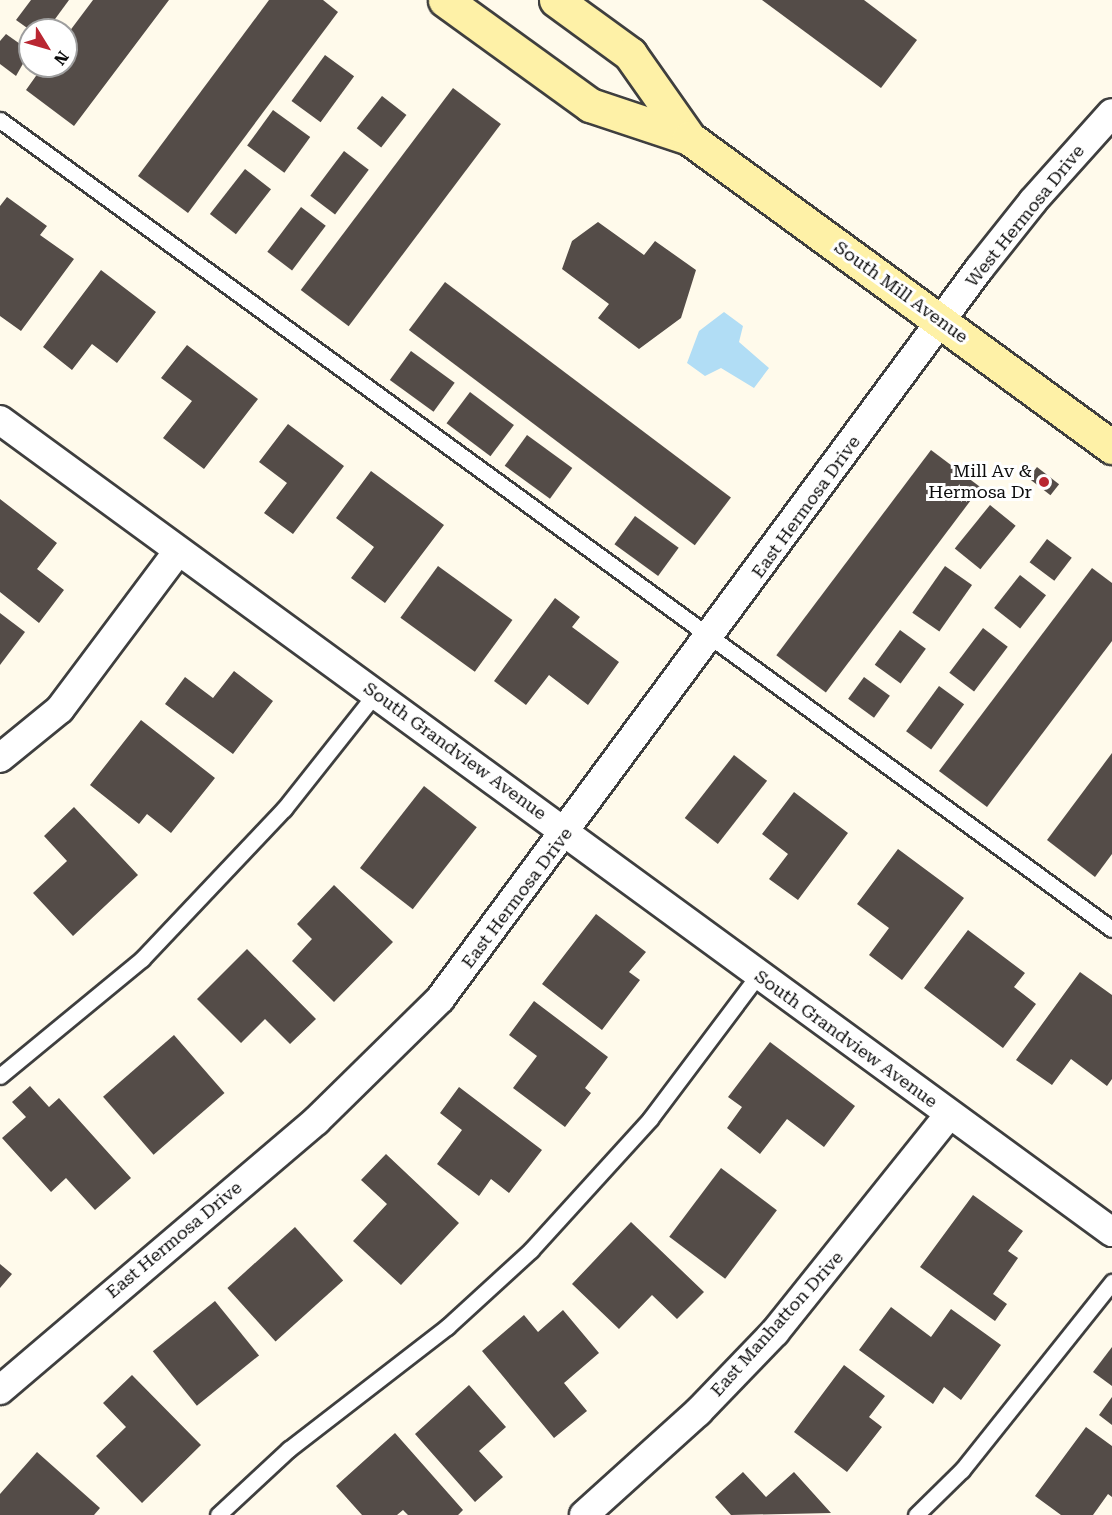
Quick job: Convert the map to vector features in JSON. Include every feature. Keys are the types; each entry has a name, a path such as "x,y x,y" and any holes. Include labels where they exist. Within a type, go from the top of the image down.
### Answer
{"main road":[{"name":"South Mill Avenue","path":"445,0 590,105 689,138 1112,447"},
{"name":"South Mill Avenue","path":"556,0 630,54 689,138"}],"street":[{"name":"West Hermosa Drive","path":"942,322 1033,201 1112,113"},
{"name":"East Hermosa Drive","path":"0,1390 316,1120 400,1041 469,962 942,322"},
{"name":"South Grandview Avenue","path":"0,420 566,831 758,975 1112,1232"},
{"path":"0,758 60,709 178,551"},
{"name":"East Manhatton Drive","path":"584,1515 698,1412 775,1332 949,1115"}],"lane":[{"path":"0,120 1112,929"},
{"path":"0,1076 142,959 284,809 375,694"},
{"path":"218,1515 289,1449 447,1327 531,1250 650,1119 758,975"},
{"path":"916,1515 962,1470 1112,1282"}],"water":[{"path":"724,312 743,326 739,342 769,368 754,388 721,368 705,376 687,363 699,331"}],"building":[{"path":"31,0 69,0 56,18 18,18 18,21 16,20"},
{"path":"93,0 169,0 74,126 26,90 34,78 78,78 78,20"},
{"path":"269,0 323,0 338,12 188,213 138,176"},
{"path":"762,0 864,0 917,40 881,88"},
{"path":"6,34 18,42 16,76 0,64 0,41"},
{"path":"325,55 354,76 321,122 291,101"},
{"path":"453,88 501,124 349,326 301,290"},
{"path":"382,96 406,115 381,147 357,128"},
{"path":"273,110 310,137 284,173 247,146"},
{"path":"344,151 369,170 335,214 310,196"},
{"path":"245,169 271,189 236,234 210,214"},
{"path":"7,197 47,226 40,235 74,259 21,331 0,316 0,206"},
{"path":"301,207 326,226 292,270 267,252"},
{"path":"598,222 644,255 655,241 696,270 681,318 639,349 598,318 609,304 562,269 572,241"},
{"path":"101,270 156,312 117,363 92,344 72,370 43,347"},
{"path":"445,282 731,497 695,545 409,330"},
{"path":"187,345 258,399 204,469 163,438 192,401 161,378"},
{"path":"411,351 455,383 434,412 390,380"},
{"path":"470,392 514,425 490,456 447,423"},
{"path":"288,424 344,466 293,534 264,513 287,483 259,462"},
{"path":"527,435 572,468 550,499 505,466"},
{"path":"931,450 981,487 826,693 776,655"},
{"path":"1037,467 1059,484 1050,495 1028,478"},
{"path":"371,471 444,525 385,603 351,578 374,547 336,518"},
{"path":"0,499 57,543 37,569 64,590 39,623 0,592"},
{"path":"990,505 1016,526 980,569 955,549"},
{"path":"635,516 679,548 658,576 614,544"},
{"path":"1047,539 1072,558 1054,581 1030,562"},
{"path":"438,566 512,620 475,672 400,618"},
{"path":"945,566 972,585 939,632 912,613"},
{"path":"1092,568 1112,583 1112,641 987,807 939,771"},
{"path":"1020,575 1046,595 1020,628 994,608"},
{"path":"555,598 580,617 572,627 619,662 588,705 549,675 526,705 494,681"},
{"path":"0,613 25,632 0,665"},
{"path":"983,628 1008,647 974,691 949,673"},
{"path":"900,630 926,649 901,684 875,665"},
{"path":"234,671 273,701 233,754 165,704 185,677 213,698"},
{"path":"864,677 890,696 874,718 848,699"},
{"path":"939,686 964,704 931,750 906,731"},
{"path":"141,720 215,778 171,833 147,814 139,824 90,785"},
{"path":"1112,753 1112,854 1095,877 1047,840"},
{"path":"734,755 767,781 718,844 685,818"},
{"path":"424,786 477,827 413,909 360,868"},
{"path":"794,792 848,833 798,900 769,879 788,854 762,834"},
{"path":"74,807 138,875 73,936 33,893 67,861 44,836"},
{"path":"898,849 964,898 902,980 869,955 889,928 857,904"},
{"path":"334,885 393,942 334,1002 292,961 312,939 297,924"},
{"path":"596,914 646,952 629,972 640,980 602,1030 542,984"},
{"path":"968,930 1025,973 1014,987 1036,1004 1003,1048 924,988"},
{"path":"247,949 316,1019 290,1044 265,1019 241,1043 197,999"},
{"path":"1080,972 1112,995 1112,1079 1107,1086 1071,1059 1052,1085 1016,1060"},
{"path":"534,1001 608,1057 585,1088 591,1093 565,1127 513,1088 537,1056 509,1035"},
{"path":"174,1035 225,1093 154,1155 103,1097"},
{"path":"770,1042 855,1106 824,1147 787,1119 760,1154 727,1128 742,1107 728,1097"},
{"path":"30,1086 49,1107 59,1098 131,1178 95,1210 66,1178 51,1192 2,1138 26,1117 12,1102"},
{"path":"459,1087 542,1150 509,1193 491,1179 479,1196 437,1164 462,1130 440,1113"},
{"path":"386,1154 459,1223 401,1285 353,1241 387,1204 361,1180"},
{"path":"721,1168 777,1210 725,1279 669,1237"},
{"path":"973,1195 1023,1231 1008,1251 1018,1258 993,1294 1007,1304 995,1321 920,1267"},
{"path":"631,1222 704,1292 677,1319 652,1295 619,1329 572,1284"},
{"path":"295,1227 343,1281 276,1341 227,1288"},
{"path":"0,1264 12,1274 0,1288"},
{"path":"215,1301 259,1355 197,1406 153,1351"},
{"path":"891,1307 931,1337 951,1309 1001,1345 961,1400 944,1387 933,1404 859,1350"},
{"path":"563,1310 599,1353 564,1383 587,1411 554,1438 482,1351 524,1315 538,1332"},
{"path":"1112,1347 1112,1386 1093,1372"},
{"path":"844,1365 885,1396 869,1417 882,1427 847,1472 794,1432"},
{"path":"132,1375 201,1445 142,1503 96,1456 126,1427 103,1403"},
{"path":"469,1385 506,1427 479,1451 503,1477 475,1502 415,1434"},
{"path":"1112,1397 1112,1425 1099,1415"},
{"path":"1086,1427 1112,1446 1112,1497 1108,1494 1093,1515 1061,1515 1035,1496"},
{"path":"395,1433 463,1510 458,1515 408,1515 403,1510 397,1515 362,1515 336,1486"},
{"path":"37,1452 100,1508 94,1515 0,1515 0,1494"},
{"path":"743,1472 766,1497 794,1472 831,1513 731,1515 715,1497"}],"place":[{"name":"Mill Av & Hermosa Dr","path":"1044,482"}]}
